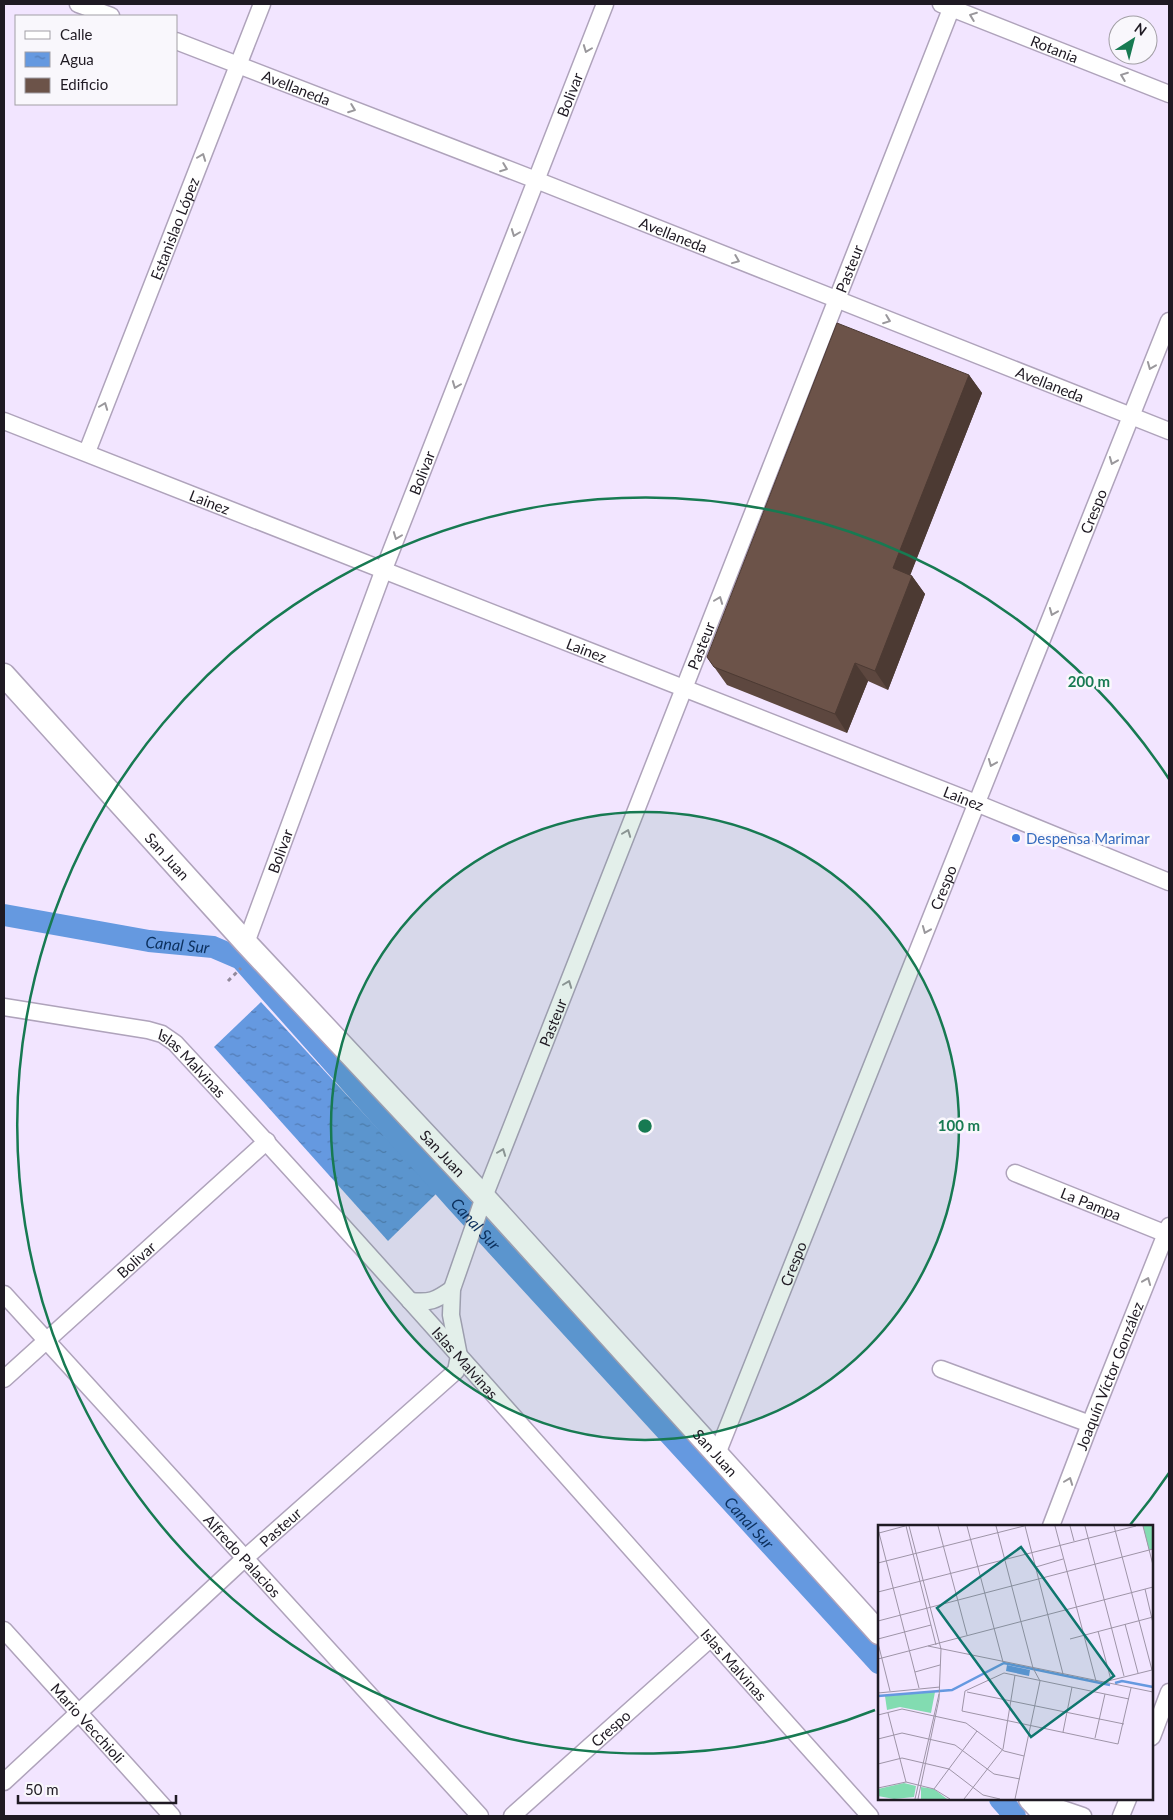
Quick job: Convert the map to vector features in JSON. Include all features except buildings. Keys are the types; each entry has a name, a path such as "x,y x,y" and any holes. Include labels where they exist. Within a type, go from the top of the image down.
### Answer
{"street":[{"path":"78,4 108,15"},
{"name":"Estanislao López","path":"87,452 262,4"},
{"name":"Bolivar","path":"246,943 384,569 605,4"},
{"name":"Rotania","path":"948,5 1169,94"},
{"name":"Pasteur","path":"4,1782 80,1714 244,1560 456,1371 459,1356 451,1315 452,1289 484,1197 836,300 948,5"},
{"name":"Avellaneda","path":"178,43 536,180 1169,431"},
{"name":"Crespo","path":"717,1454 1169,321"},
{"name":"Lainez","path":"4,421 87,452 976,803 1169,882"},
{"name":"San Juan","path":"4,676 246,943 484,1197 878,1632"},
{"name":"Islas Malvinas","path":"4,1007 162,1034 176,1043 267,1141 870,1816"},
{"name":"Bolivar","path":"4,1379 267,1141"},
{"name":"La Pampa","path":"1015,1173 1168,1232"},
{"name":"Joaquín Víctor González","path":"1051,1525 1168,1232"},
{"path":"410,1301 427,1302 437,1300 452,1289"},
{"name":"Alfredo Palacios","path":"4,1294 244,1560 480,1816"},
{"path":"941,1369 1090,1424"},
{"name":"Mario Vecchioli","path":"4,1630 172,1816"},
{"name":"Crespo","path":"512,1816 710,1639"},
{"path":"1153,1734 1169,1692"},
{"path":"1033,1800 1046,1816"},
{"path":"1035,1800 1083,1816"},
{"path":"1121,1816 1128,1800"}],"water":[{"path":"261,1002 437,1193 388,1241 214,1047"}],"waterway":[{"name":"Canal Sur","path":"4,915 149,941 213,947 241,959 457,1202 878,1662"},
{"name":"Canal Sur","path":"1001,1800 1015,1816"}],"place":[{"name":"Despensa Marimar","path":"1016,838"}]}
